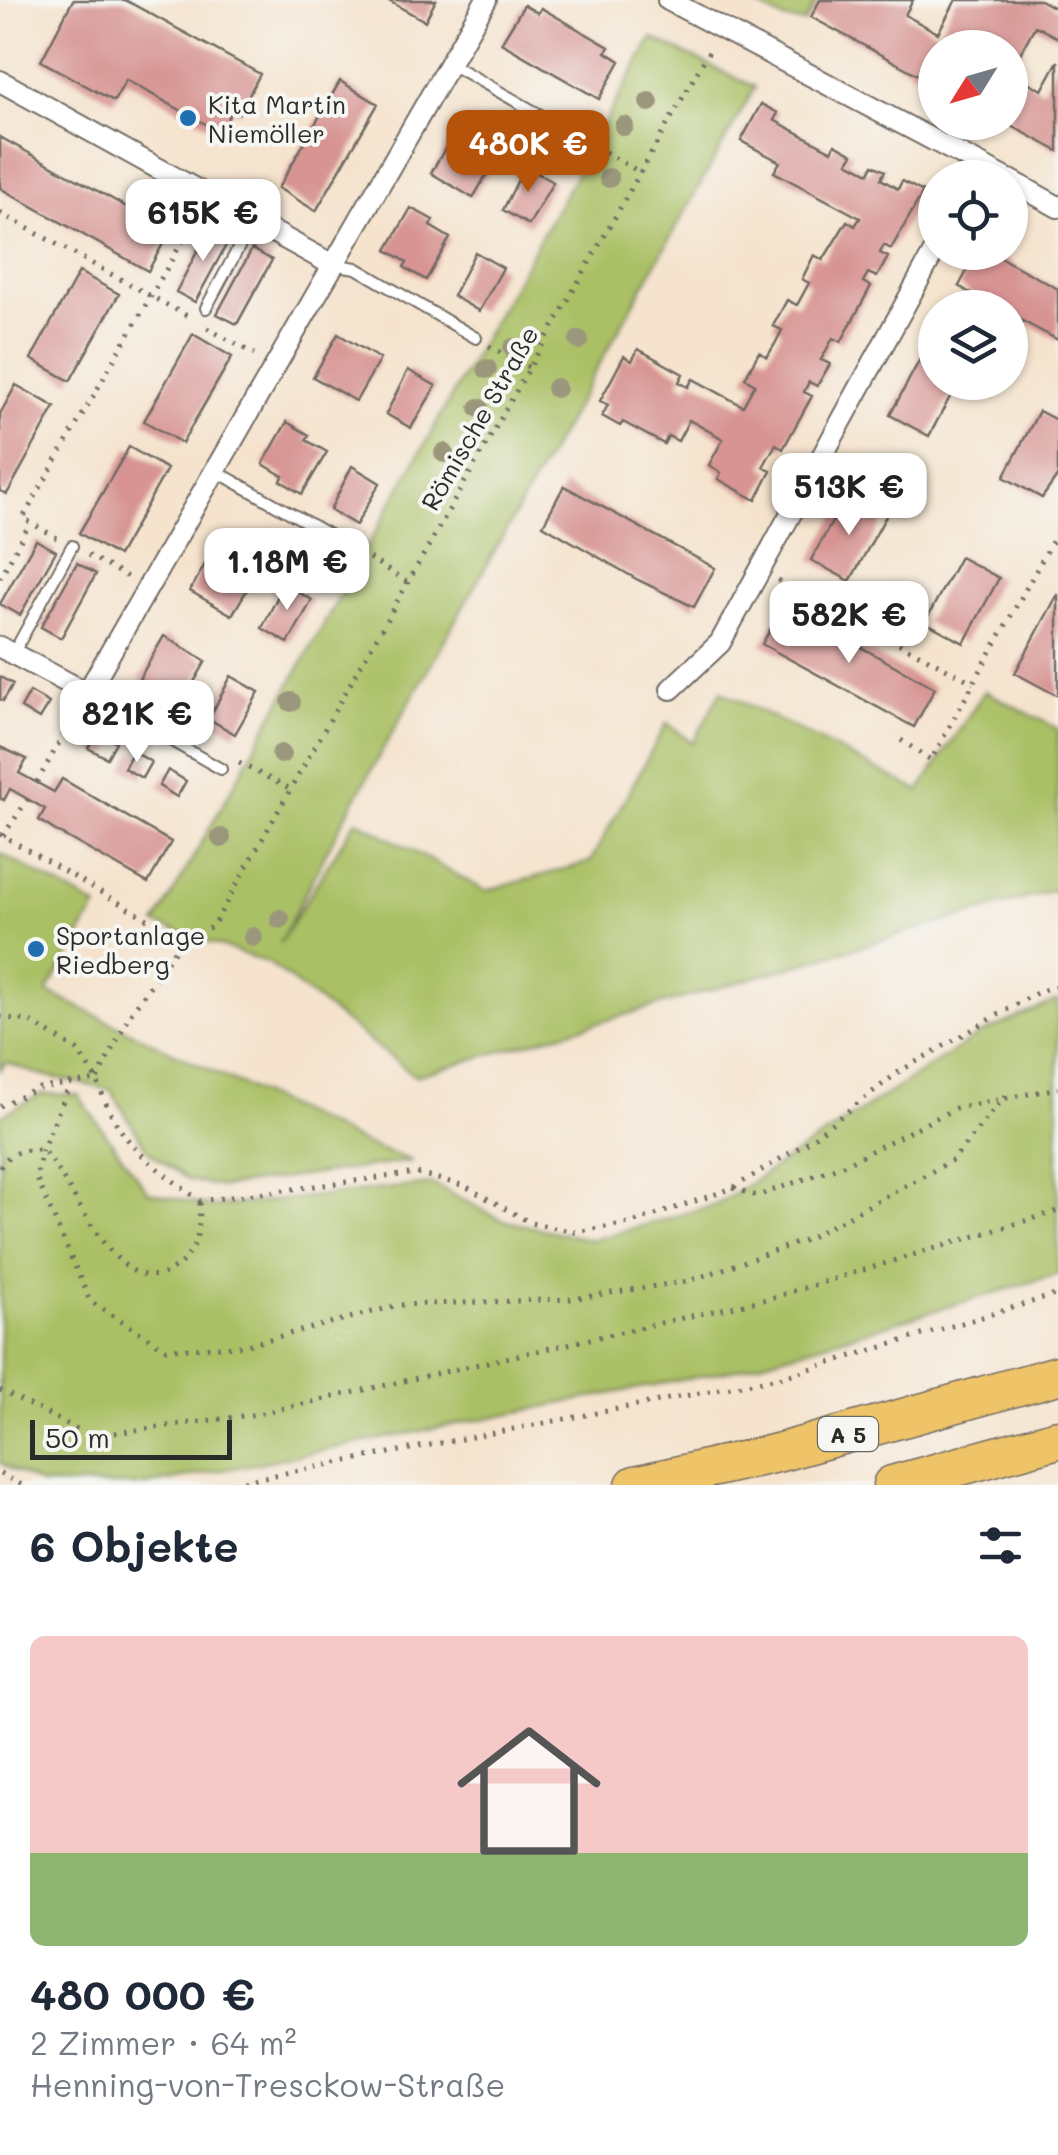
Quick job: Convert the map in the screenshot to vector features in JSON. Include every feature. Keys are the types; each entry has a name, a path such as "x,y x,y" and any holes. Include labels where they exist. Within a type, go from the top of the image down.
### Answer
{"highway":[{"name":"A 5","path":"636,1485 776,1452 1058,1375"},
{"name":"A 5","path":"892,1485 1058,1439"}],"street":[{"path":"6,651 87,693 486,0"},
{"path":"668,0 958,160"},
{"path":"0,81 332,264"},
{"path":"1028,190 1058,207"},
{"path":"671,689 720,642 924,270"}],"lane":[{"path":"449,63 592,144"},
{"path":"206,308 253,220"},
{"path":"332,264 356,268 476,338"},
{"path":"214,470 356,550"},
{"path":"6,651 72,546"},
{"path":"87,693 221,769"}],"path":[{"name":"Römische Straße","path":"97,1080 129,1016 180,943 213,926 708,54"},
{"path":"592,144 641,173"},
{"path":"146,589 22,518 209,197"},
{"path":"0,213 274,366"},
{"path":"476,338 530,368"},
{"path":"0,578 30,522"},
{"path":"900,740 931,760 1058,531"},
{"path":"356,550 408,583"},
{"path":"760,570 974,683"},
{"path":"37,782 87,693"},
{"path":"221,769 232,760 290,789"},
{"path":"28,799 2,835 156,924 180,943"},
{"path":"0,1017 29,1021 78,1050 97,1080 109,1116 137,1153 200,1201 416,1173 465,1186 531,1222 576,1232 635,1222 733,1188 806,1143 900,1071 1040,992 1058,986"},
{"path":"0,1106 40,1088 97,1080"},
{"path":"71,1082 42,1150 36,1177 90,1301 166,1350 243,1346 399,1305 571,1299 689,1281 805,1240 952,1160 1006,1096"},
{"path":"733,1188 757,1196 840,1166 956,1108 1058,1088"},
{"path":"0,1167 23,1149 42,1150 56,1163 90,1223 120,1263 146,1276 168,1272 189,1258 200,1231 200,1201"},
{"path":"0,1390 91,1436 258,1414 771,1298 1058,1211"},
{"path":"223,1485 784,1378 1058,1294"},
{"path":"0,1474 22,1485"}],"green space":[{"path":"748,0 817,0 805,23 783,19"},
{"path":"652,38 755,87 335,835 279,944 356,820 486,891 590,862 667,723 693,743 721,691 919,791 985,691 1058,729 1058,889 415,1076 269,963 156,924"},
{"path":"0,853 97,907 47,992 365,1144 412,1161 222,1187 188,1180 148,1151 111,1090 37,1074 6,1062 0,1070"},
{"path":"1058,1000 1058,1274 741,1368 147,1485 42,1485 0,1463 0,1116 41,1094 78,1095 148,1192 212,1207 432,1184 502,1220 592,1240 718,1204 980,1034"}],"building":[{"path":"73,0 125,0 260,74 239,113 233,109 220,132 126,80 114,101 41,61"},
{"path":"387,0 436,0 425,21"},
{"path":"820,0 913,0 905,15 932,30 918,30 918,75 811,17"},
{"path":"956,0 1040,0 1058,10 1058,38 1035,26 1028,39 1028,30 940,30"},
{"path":"524,5 538,13 541,8 609,47 606,52 620,61 599,99 501,43"},
{"path":"1058,61 1058,151 1028,135 1028,82 1042,90"},
{"path":"340,81 378,104 316,211 278,188"},
{"path":"761,104 778,113 774,120 832,151 835,144 853,154 848,162 869,173 873,165 885,171 881,179 898,189 902,181 918,189 918,201 891,249 884,245 880,253 888,257 877,277 868,273 863,282 871,286 841,342 833,338 821,360 830,364 817,386 809,382 804,392 812,396 783,449 776,444 763,467 771,471 756,500 718,479 721,473 709,465 723,439 689,420 678,441 668,436 664,444 623,422 620,426 602,416 608,405 600,401 624,356 632,361 638,349 683,374 679,382 688,387 693,379 743,406 755,384 745,378 759,352 767,357 775,344 782,330 773,326 787,300 797,305 809,283 802,279 814,255 823,260 847,221 855,226 860,218 774,172 780,162 741,141"},
{"path":"455,131 498,155 473,198 431,173"},
{"path":"0,137 170,231 148,271 0,188"},
{"path":"525,166 553,182 529,225 503,210"},
{"path":"411,208 433,220 430,226 450,238 426,280 404,267 407,262 387,250"},
{"path":"210,227 230,238 195,302 176,292"},
{"path":"252,249 272,260 237,324 217,314"},
{"path":"475,252 503,268 479,311 453,296"},
{"path":"967,270 1023,270 1058,289 1058,340 1028,324 1028,290 965,290 959,286"},
{"path":"79,272 119,294 70,381 31,359"},
{"path":"193,334 232,357 182,443 144,421"},
{"path":"338,334 380,359 356,401 313,377"},
{"path":"918,363 918,400 948,400 929,436 890,415"},
{"path":"408,370 436,386 411,428 386,414"},
{"path":"16,385 55,407 7,494 0,491 0,414"},
{"path":"1039,411 1058,421 1058,475 1042,498 1004,477"},
{"path":"287,422 327,452 302,494 263,464"},
{"path":"129,447 167,469 118,556 79,533"},
{"path":"352,466 380,483 356,525 330,510"},
{"path":"564,486 715,568 694,607 543,525"},
{"path":"847,495 886,516 850,581 811,560"},
{"path":"36,540 56,551 20,615 0,604"},
{"path":"214,548 257,573 232,615 190,591"},
{"path":"960,557 999,578 964,643 925,622"},
{"path":"77,563 96,574 61,638 41,627"},
{"path":"284,584 312,600 288,643 262,628"},
{"path":"1058,594 1058,696 1015,673"},
{"path":"784,605 935,688 914,727 762,644"},
{"path":"164,636 206,661 182,703 139,679"},
{"path":"231,676 259,692 235,734 209,719"},
{"path":"0,677 13,684 3,701 0,699"},
{"path":"30,692 49,703 39,719 21,708"},
{"path":"98,731 116,742 107,758 88,748"},
{"path":"0,747 27,759 19,773 54,792 62,779 171,842 148,883 39,820 45,809 10,789 4,800 0,798"},
{"path":"133,751 151,762 142,778 124,768"},
{"path":"168,770 186,781 177,797 159,786"}],"place":[{"name":"Kita Martin Niemöller","path":"188,118"},
{"name":"Sportanlage Riedberg","path":"36,949"}]}
